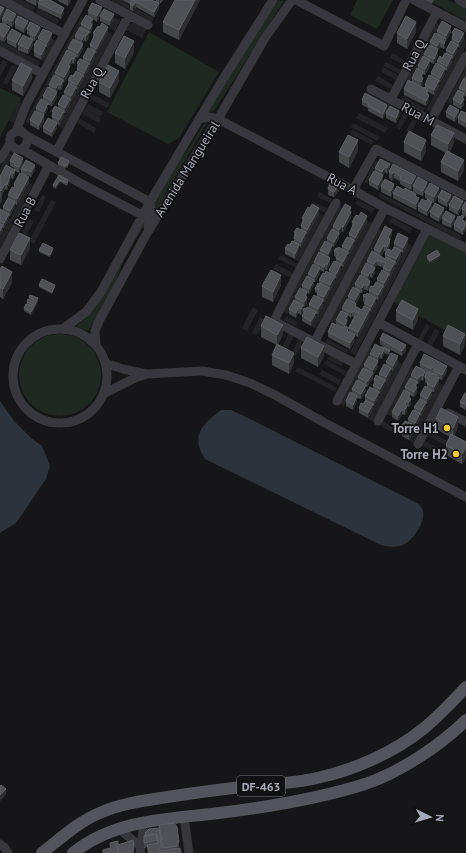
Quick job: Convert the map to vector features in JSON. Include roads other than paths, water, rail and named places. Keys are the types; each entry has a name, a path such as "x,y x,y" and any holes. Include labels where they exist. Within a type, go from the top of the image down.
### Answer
{"main road":[{"name":"DF-463","path":"42,853 62,836 85,820 113,808 174,796 242,787 286,784 318,778 368,762 393,750 422,730 448,707 466,687"},
{"name":"DF-463","path":"75,851 98,836 118,828 144,822 276,805 332,794 366,784 399,769 434,747 466,720"},
{"path":"62,836 65,848 75,851"}],"street":[{"path":"2,0 64,34"},
{"path":"0,159 10,144 9,139 11,135 16,131 20,119 43,74 83,0"},
{"path":"100,0 148,25"},
{"name":"Avenida Mangueiral","path":"64,328 86,312 101,292 142,215 199,119 273,0"},
{"name":"Avenida Mangueiral","path":"96,344 95,331 99,321 146,235 265,38 292,0"},
{"path":"296,0 384,46 406,0"},
{"path":"414,0 466,27"},
{"path":"459,0 466,4"},
{"name":"Rua Q","path":"390,99 437,12"},
{"name":"Rua Q","path":"56,152 129,15"},
{"path":"255,28 256,35 265,38"},
{"path":"0,51 43,74"},
{"path":"431,120 466,56"},
{"name":"Rua M","path":"371,89 466,139"},
{"path":"199,119 208,117 218,118"},
{"name":"Rua A","path":"218,118 385,208 466,248"},
{"path":"16,131 25,133 27,136 150,202 151,216 146,235"},
{"path":"22,149 26,146 28,141 27,136"},
{"path":"10,144 17,149 22,149 80,183 142,215"},
{"path":"353,190 376,149 466,196"},
{"name":"Rua B","path":"0,259 49,165"},
{"path":"80,183 77,177 82,165"},
{"path":"336,203 274,320 356,364"},
{"path":"315,341 385,208"},
{"path":"337,401 427,229"},
{"path":"378,322 462,368 418,444"},
{"path":"64,328 87,336 96,344 106,363 107,379 103,394 95,408 82,418 67,423 51,423 36,417 24,407 16,393 13,377 15,361 22,347 34,336 48,330 64,328"},
{"path":"378,421 418,344"},
{"path":"106,363 147,374"},
{"path":"103,394 135,378 147,374 202,371 226,375 275,395 466,497"},
{"path":"438,408 466,422"},
{"path":"184,817 189,853"},
{"path":"141,850 144,822"},
{"path":"118,828 141,850"},
{"path":"0,844 6,848 8,853"}],"place":[{"name":"Torre H1","path":"447,428"},
{"name":"Torre H2","path":"456,454"}]}
